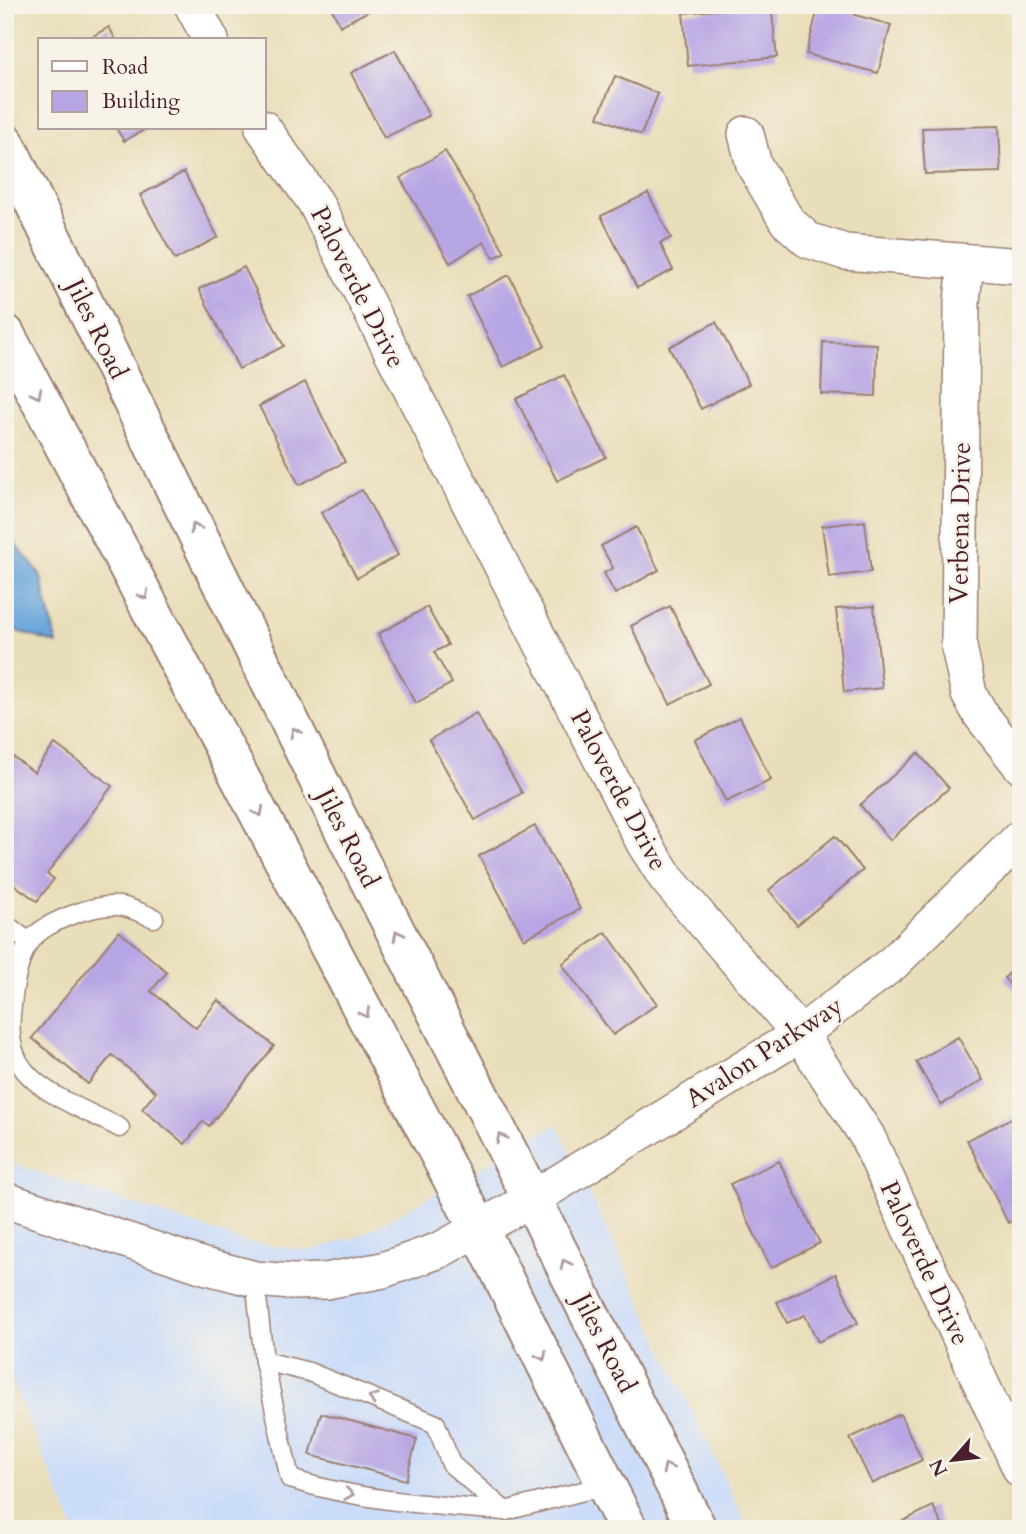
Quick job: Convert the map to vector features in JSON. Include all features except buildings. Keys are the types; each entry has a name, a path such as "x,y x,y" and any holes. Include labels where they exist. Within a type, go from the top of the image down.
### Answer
{"street":[{"path":"192,5 210,38"},
{"name":"Paloverde Drive","path":"263,130 315,202 644,843 667,879 800,1034 867,1136 1021,1470"},
{"path":"746,134 754,164 787,221 808,240 845,252 1021,266"},
{"name":"Jiles Road","path":"5,144 325,793 697,1529"},
{"name":"Verbena Drive","path":"966,263 962,301 959,646 969,694 981,715 1021,766"},
{"path":"5,334 479,1229 628,1529"},
{"name":"Avalon Parkway","path":"479,1229 800,1034 892,963 1021,838"},
{"path":"5,1200 204,1266 255,1279 292,1282 326,1281 383,1270 440,1250 479,1229"}],"lane":[{"path":"120,1128 41,1086 24,1070 11,1048 10,1015 15,978 29,942 47,926 80,911 119,905 154,918"},
{"path":"5,924 29,942"},
{"path":"255,1279 264,1361 290,1479 328,1491 409,1503 505,1511 607,1485"},
{"path":"264,1361 309,1372 436,1424 451,1464 505,1511"}],"shaded area":[{"path":"557,1124 748,1529 74,1529 5,1366 5,1161 245,1242 310,1251 362,1235"}],"water":[{"path":"5,532 40,574 57,644 5,627"}]}
